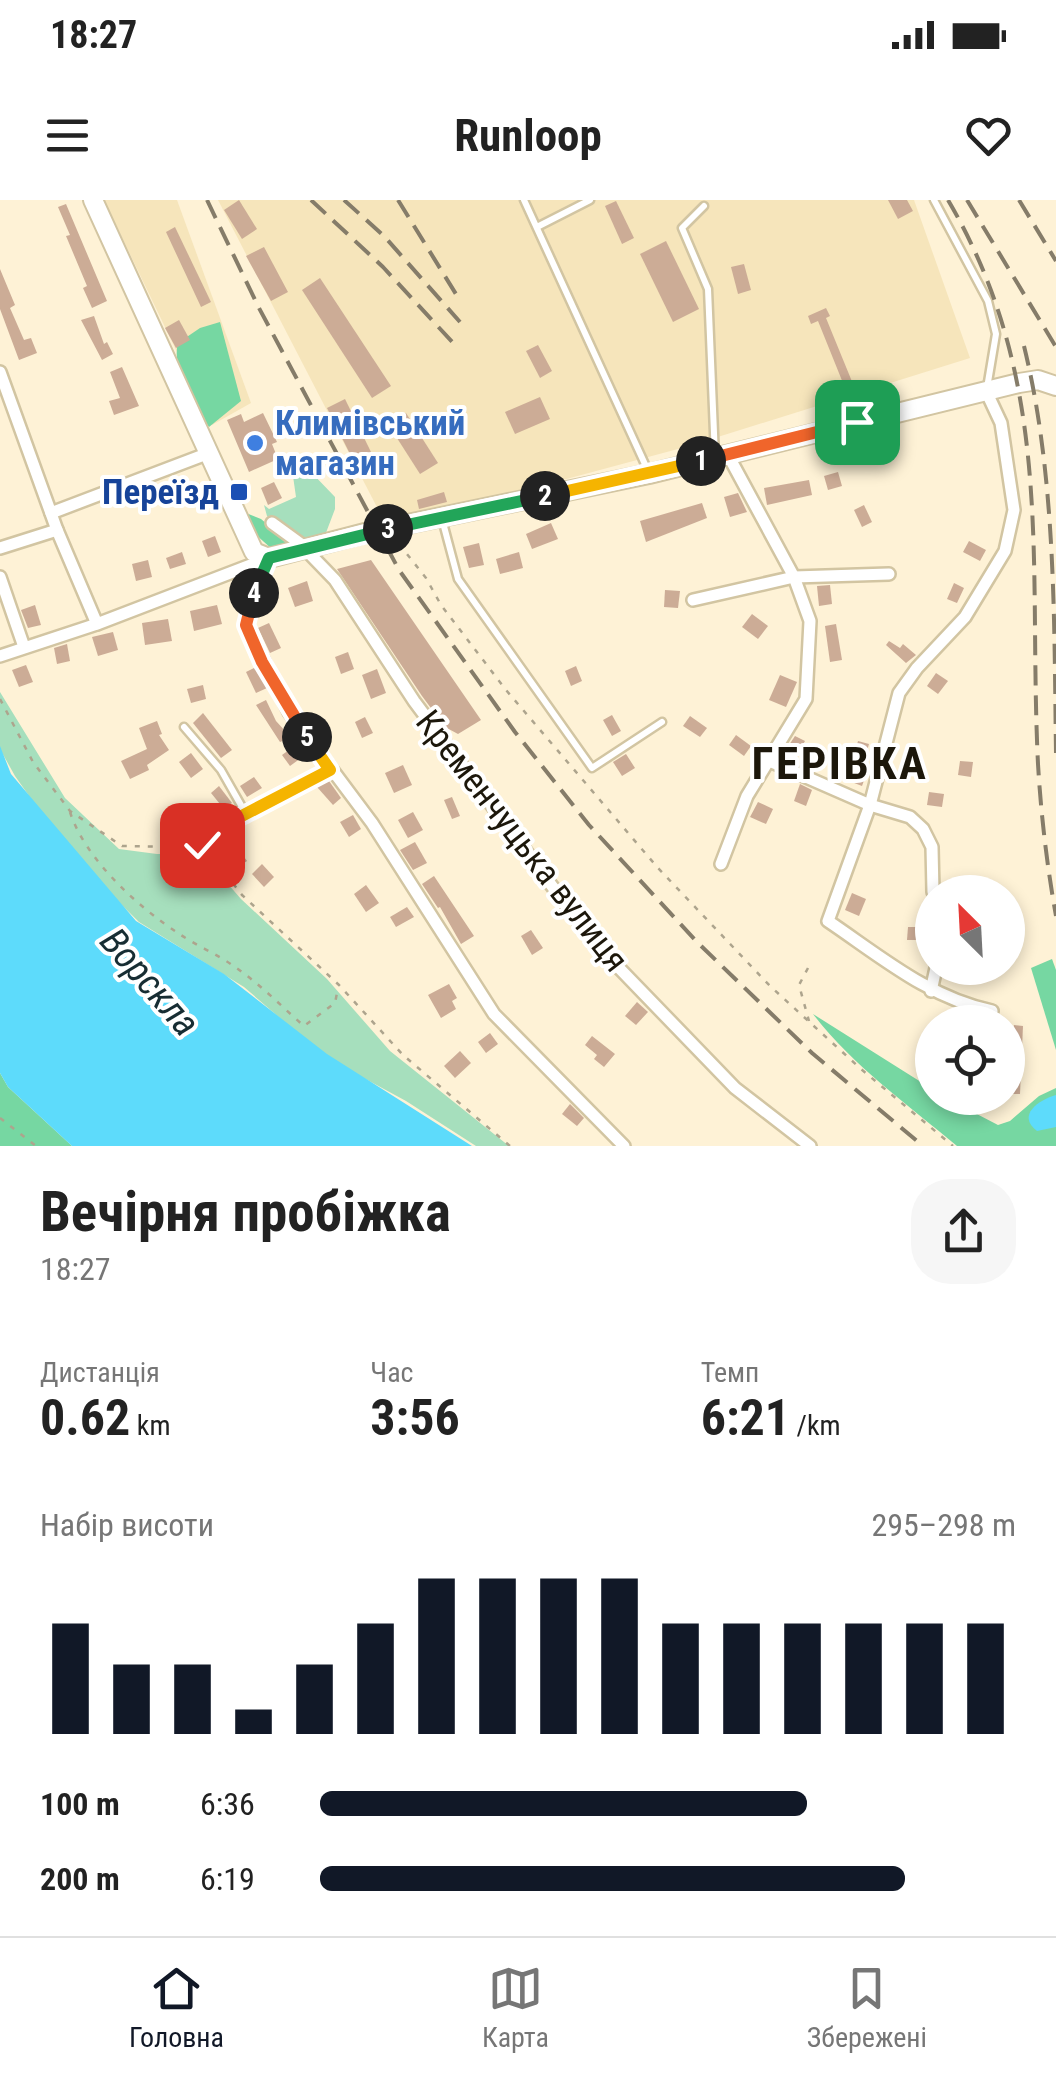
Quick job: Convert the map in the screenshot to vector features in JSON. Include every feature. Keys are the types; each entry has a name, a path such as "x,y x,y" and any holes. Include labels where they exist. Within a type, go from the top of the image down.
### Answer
{"street":[{"path":"93,200 254,552 269,558"},
{"path":"0,372 57,530 97,624"},
{"path":"0,656 97,624 269,558 368,532 650,474 1019,382 1038,380 1056,386"},
{"path":"964,1005 931,991 828,921 870,805 899,693 917,668 966,617 1005,551 1014,510 1001,424 986,391"},
{"path":"51,513 208,453"},
{"path":"721,456 794,577 810,621 806,699 748,796 721,864"},
{"name":"Кременчуцька вулиця","path":"272,522 308,550 335,580 414,702 592,941 735,1088 810,1146"},
{"path":"0,548 57,530"},
{"path":"269,558 246,625 289,712 372,823 494,1014 624,1146"},
{"path":"693,600 794,577 889,574"},
{"path":"0,578 24,646"},
{"path":"767,760 870,805 910,817 924,829 932,847 933,875"},
{"path":"202,845 246,814 330,770"},
{"path":"931,991 932,985"}],"lane":[{"path":"524,200 650,474"},
{"path":"537,227 590,200"},
{"path":"934,200 988,301 996,334 986,391"},
{"path":"704,206 682,228 708,289 721,456"},
{"path":"442,518 458,580 592,768 662,722"},
{"path":"184,728 221,770 246,814"}],"path":[{"path":"399,544 506,690 658,868 784,999 953,1146"},
{"path":"0,699 33,762 70,811 122,846 202,845 242,895 339,985 403,1056 510,1146"},
{"path":"70,811 75,828 94,856 142,907 234,966 304,1026 335,1003 339,985"},
{"path":"808,968 799,985 809,1021"},
{"path":"0,1118 36,1146"}],"shaded area":[{"path":"104,200 177,200 251,403 212,425"},
{"path":"218,200 914,200 970,358 689,446 400,524 380,513"}],"green space":[{"path":"220,322 241,401 209,427 185,387 178,364 178,343 200,328"},
{"path":"301,453 310,471 335,497 335,509 324,538 305,540 267,516 264,505 269,509 296,497 293,476"},
{"path":"241,511 261,519 286,540 285,550 273,550 253,532"},
{"path":"0,692 65,798 119,849 202,854 241,899 327,979 390,1051 509,1146 476,1146 406,1101 325,1057 244,987 139,922 71,855 15,776 0,749"},
{"path":"1052,959 1056,970 1056,1050 1031,968"},
{"path":"813,1014 915,1078 915,1111 863,1067"},
{"path":"0,1073 8,1087 72,1146 0,1146"},
{"path":"1056,1088 1056,1146 957,1146 919,1115 979,1115 998,1125 1025,1115 1025,1108"}],"water":[{"name":"Ворскла","path":"0,746 11,774 136,921 224,974 327,1054 472,1146 72,1146 8,1087 0,1073"},
{"path":"1056,1095 1056,1127 1037,1131 1029,1114 1037,1104"}],"building":[{"path":"239,200 257,229 242,239 224,210"},
{"path":"888,200 907,200 913,211 898,219"},
{"path":"616,201 634,238 622,244 605,206"},
{"path":"66,204 107,301 92,308 58,207"},
{"path":"175,227 211,302 201,307 166,232"},
{"path":"666,241 699,309 673,322 640,254"},
{"path":"264,247 288,292 271,301 246,256"},
{"path":"744,264 751,290 738,294 731,267"},
{"path":"0,269 15,305 10,308 24,340 31,338 37,353 19,360 0,309"},
{"path":"320,278 391,386 372,398 302,290"},
{"path":"826,308 830,316 826,318 853,384 845,388 818,321 811,324 808,316"},
{"path":"94,316 104,344 107,342 113,354 102,360 81,320"},
{"path":"179,320 190,340 176,348 165,328"},
{"path":"538,345 552,371 540,378 526,351"},
{"path":"122,367 139,406 114,415 109,401 120,398 110,372"},
{"path":"540,397 550,419 515,434 505,412"},
{"path":"345,399 371,452 353,460 327,408"},
{"name":"Климівський магазин","path":"263,413 277,442 272,444 278,459 249,472 227,420 241,414 244,422"},
{"path":"406,413 438,463 420,474 388,424"},
{"path":"838,472 842,486 828,490 824,476"},
{"path":"809,480 812,495 767,505 764,488"},
{"path":"274,482 282,498 268,505 261,488"},
{"path":"189,488 195,501 181,507 176,495"},
{"path":"444,492 447,502 419,509 417,500"},
{"path":"738,493 747,512 730,517 724,497"},
{"path":"702,503 707,518 646,542 640,521"},
{"path":"864,505 872,522 862,527 854,510"},
{"path":"551,523 558,539 532,549 526,534"},
{"path":"215,536 221,552 208,557 202,541"},
{"path":"969,541 986,550 980,561 963,552"},
{"path":"479,543 484,565 469,568 463,547"},
{"path":"182,552 186,564 170,569 166,558"},
{"path":"519,552 523,568 500,574 496,559"},
{"path":"148,560 152,577 136,581 132,564"},
{"path":"371,560 481,720 458,734 445,727 422,696 337,569"},
{"path":"307,581 313,601 295,607 288,588"},
{"path":"954,583 964,588 957,603 947,599"},
{"path":"830,585 832,604 819,606 817,586"},
{"path":"665,590 680,591 678,608 664,607"},
{"path":"35,605 41,625 28,628 21,610"},
{"path":"217,605 222,624 194,631 190,611"},
{"path":"752,614 768,626 758,639 742,627"},
{"path":"168,619 172,641 145,645 142,623"},
{"path":"269,623 281,648 270,653 258,628"},
{"path":"836,624 842,660 830,662 825,626"},
{"path":"113,632 118,650 98,656 92,637"},
{"path":"889,641 900,648 903,644 916,655 906,663 886,645"},
{"path":"67,644 70,661 57,664 54,648"},
{"path":"348,652 354,669 341,674 335,657"},
{"path":"26,665 33,682 19,687 12,670"},
{"path":"576,666 582,681 571,686 565,671"},
{"path":"256,667 267,688 256,693 246,672"},
{"path":"377,669 386,693 371,699 362,675"},
{"path":"936,673 948,681 938,694 927,686"},
{"path":"780,675 797,682 786,707 769,700"},
{"path":"203,685 206,699 191,703 187,689"},
{"path":"266,700 286,732 282,734 285,740 280,742 256,705"},
{"path":"203,713 232,750 221,758 193,723"},
{"path":"612,715 621,731 612,736 603,720"},
{"path":"690,716 707,728 700,737 683,726"},
{"path":"365,717 373,733 362,738 355,722"},
{"path":"157,721 162,734 159,735 169,750 147,765 149,770 130,779 121,761 147,749 139,728"},
{"path":"736,735 751,746 744,756 729,745"},
{"path":"795,736 805,741 796,757 785,751"},
{"path":"858,741 869,744 861,773 866,775 862,786 849,781 857,760 853,759"},
{"path":"293,747 301,758 290,766 282,755"},
{"path":"191,753 203,769 191,778 179,762"},
{"path":"626,754 635,768 622,776 613,762"},
{"path":"960,761 973,762 971,777 958,775"},
{"path":"403,765 412,785 394,793 385,773"},
{"path":"254,777 262,788 247,797 240,786"},
{"path":"329,781 341,798 333,805 317,787"},
{"path":"800,784 812,790 806,806 794,801"},
{"path":"219,786 232,803 224,809 211,793"},
{"path":"929,792 944,794 942,807 927,805"},
{"path":"452,797 460,816 452,819 444,800"},
{"path":"758,802 773,809 766,824 750,817"},
{"path":"413,812 423,830 408,838 398,820"},
{"path":"353,815 361,829 349,837 340,822"},
{"path":"415,842 427,863 413,870 400,850"},
{"path":"235,844 247,861 238,867 226,851"},
{"path":"262,864 274,877 264,887 252,874"},
{"path":"434,876 474,936 461,944 422,884"},
{"path":"366,885 379,903 366,912 354,894"},
{"path":"852,893 866,899 859,916 845,910"},
{"path":"407,907 414,917 396,927 390,917"},
{"path":"908,927 915,927 915,940 907,940"},
{"path":"531,930 543,948 532,955 521,936"},
{"path":"449,984 457,998 452,1001 456,1009 441,1018 428,995"},
{"path":"637,1002 648,1012 636,1025 625,1016"},
{"path":"490,1033 498,1044 486,1053 478,1042"},
{"path":"592,1036 615,1054 604,1067 585,1045"},
{"path":"460,1051 471,1063 455,1078 444,1066"},
{"path":"570,1104 584,1118 577,1126 562,1114"}],"railway":[{"path":"207,200 259,308 399,570 515,732 589,825 697,942 812,1053 923,1146"},
{"path":"311,200 383,267 455,345"},
{"path":"344,200 384,236 460,322"},
{"path":"398,200 459,299"},
{"path":"948,200 982,269 1006,337 1021,406 1034,545 1039,783 1056,916"},
{"path":"967,200 1056,347"},
{"path":"1019,200 1056,261"},
{"path":"1024,346 1048,496 1056,753"}],"place":[{"name":"Климівський магазин","path":"255,443"},
{"name":"Переїзд","path":"239,492"}],"district":[{"name":"ГЕРІВКА","path":"840,763"}],"route":[{"path":"202,845 236,819 330,770 289,712 246,625 269,558 368,532 650,474 857,422"}]}
